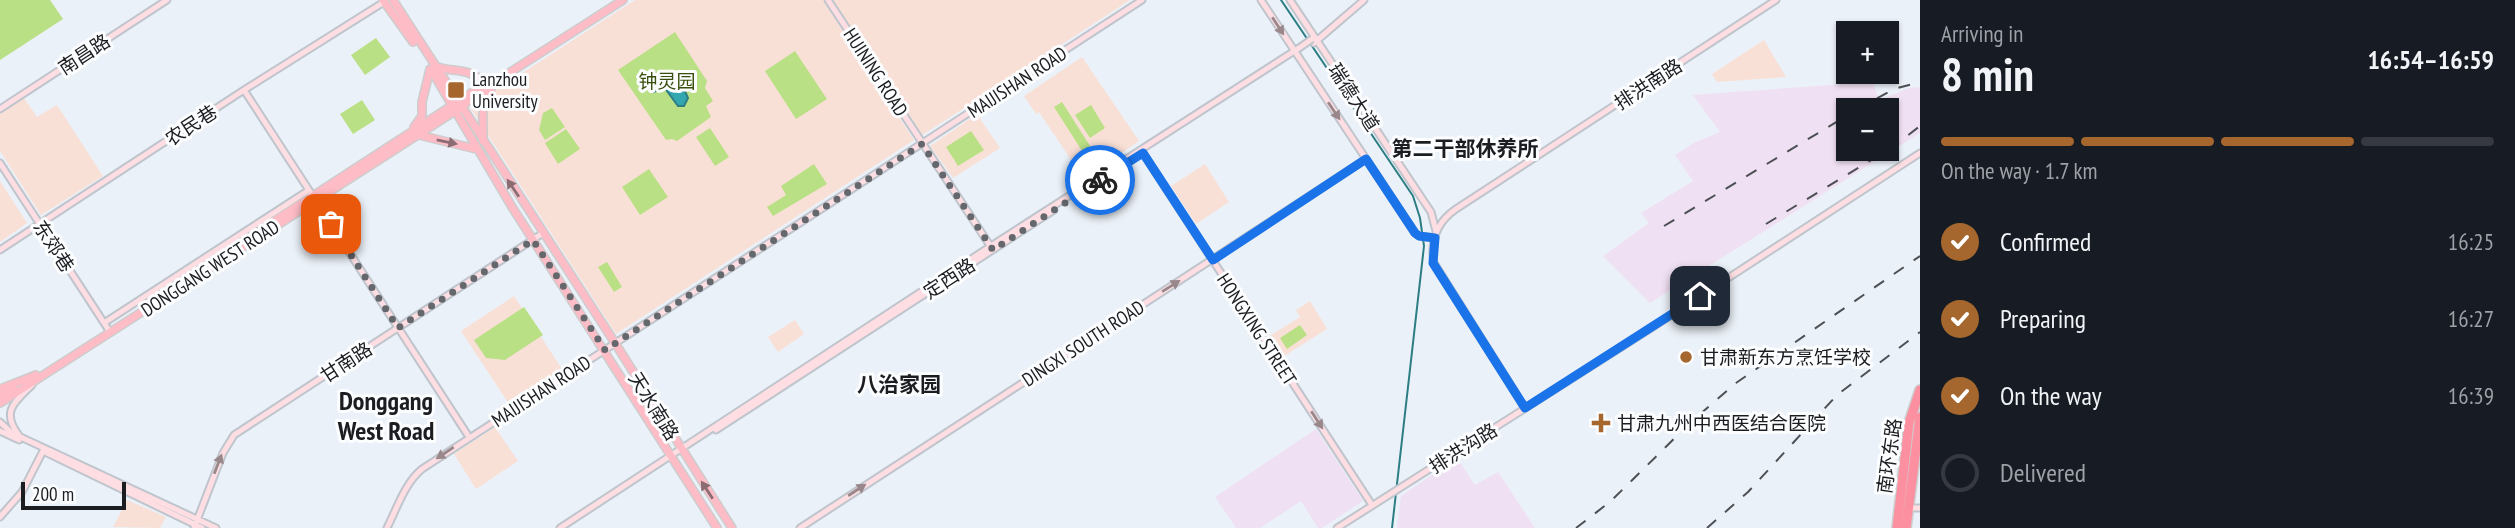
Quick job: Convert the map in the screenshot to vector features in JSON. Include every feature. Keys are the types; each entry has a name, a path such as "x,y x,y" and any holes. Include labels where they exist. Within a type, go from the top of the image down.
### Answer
{"highway":[{"name":"南环东路","path":"1897,528 1909,423 1920,390"},
{"name":"南环东路","path":"1906,528 1920,417"}],"main road":[{"name":"DONGGANG WEST ROAD","path":"0,402 313,195 418,135 456,106 614,0"},
{"name":"DONGGANG WEST ROAD","path":"496,79 623,0"},
{"path":"387,1 456,106"},
{"path":"432,67 467,72 484,80 496,79"},
{"path":"403,137 420,119 432,67"},
{"path":"483,142 483,104 496,79"},
{"name":"DONGGANG WEST ROAD","path":"38,377 106,326 456,106"},
{"name":"天水南路","path":"456,106 483,142 615,343 732,528"},
{"name":"天水南路","path":"456,106 476,149 717,528"},
{"path":"418,135 476,149"},
{"path":"0,389 38,377"},
{"path":"0,396 38,377"}],"street":[{"name":"南昌路","path":"0,109 167,0"},
{"name":"HUINING ROAD","path":"828,0 992,248"},
{"name":"MAIJISHAN ROAD","path":"387,528 415,475 469,437 1142,0"},
{"name":"瑞德大道","path":"1261,0 1415,233 1435,238"},
{"name":"瑞德大道","path":"1290,0 1314,40 1431,212 1436,231"},
{"name":"定西路","path":"672,456 1314,40 1362,0"},
{"name":"排洪南路","path":"1436,231 1443,218 1776,0"},
{"name":"农民巷","path":"0,250 244,90 387,1"},
{"path":"244,90 469,437"},
{"name":"HONGXING STREET","path":"1142,151 1372,505"},
{"name":"排洪沟路","path":"1337,528 1920,153"},
{"name":"DINGXI SOUTH ROAD","path":"800,528 1366,159"},
{"name":"东郊巷","path":"0,163 106,326"},
{"path":"1436,231 1433,263 1525,408"},
{"name":"甘南路","path":"196,524 223,453 234,435 543,233"},
{"path":"20,437 11,424 10,412 38,377"},
{"path":"0,422 12,433 202,528"},
{"path":"1,433 196,524 216,528"},
{"path":"0,517 22,492 43,451"},
{"path":"560,528 672,456"},
{"path":"566,528 672,456"},
{"path":"1908,508 1920,508"}],"shaded area":[{"path":"635,0 823,0 914,140 616,334 470,107"},
{"path":"832,0 1130,0 921,136"},
{"path":"1764,40 1786,77 1717,82 1712,74"},
{"path":"1082,57 1139,141 1084,179 1039,112 1036,114 1024,96"},
{"path":"1874,84 1878,98 1836,98 1836,161 1876,161 1650,303 1603,256 1649,223 1641,213 1693,181 1675,155 1720,132 1693,95"},
{"path":"1920,87 1920,133 1899,146 1899,98 1884,98 1909,88"},
{"path":"24,98 37,117 57,105 103,176 41,215 0,151 0,114"},
{"path":"977,114 1000,148 953,178 930,146"},
{"path":"1205,164 1229,202 1196,224 1171,186"},
{"path":"0,181 27,223 0,242"},
{"path":"514,296 562,369 509,404 461,331"},
{"path":"1310,301 1327,329 1281,358 1268,337 1300,317 1296,310"},
{"path":"795,320 804,334 778,352 768,337"},
{"path":"495,427 518,461 476,489 454,454"},
{"path":"1316,429 1363,501 1322,528 1318,528 1301,501 1260,528 1236,528 1215,497"},
{"path":"1457,458 1475,485 1498,472 1535,528 1397,528 1401,496"},
{"path":"127,500 166,517 160,528 113,527"}],"green space":[{"path":"0,0 50,0 63,19 0,60"},
{"name":"钟灵园","path":"675,32 707,81 705,88 713,101 706,106 711,117 677,141 666,140 618,70"},
{"path":"376,38 390,57 365,75 351,55"},
{"path":"795,51 827,99 796,119 765,71"},
{"path":"362,100 375,120 353,134 340,114"},
{"path":"1062,102 1092,149 1084,154 1054,107"},
{"path":"1091,105 1105,128 1090,138 1075,115"},
{"path":"552,108 565,127 545,140 539,130 543,113"},
{"path":"710,128 729,157 715,166 696,137"},
{"path":"566,129 580,149 558,164 545,143"},
{"path":"971,131 984,150 958,166 946,147"},
{"path":"814,164 827,184 773,216 767,207 786,195 781,186"},
{"path":"649,169 668,197 640,215 622,187"},
{"path":"607,262 622,287 614,292 598,267"},
{"path":"524,307 543,335 505,360 486,358 474,340"},
{"path":"1300,325 1307,335 1287,349 1280,338"}],"water":[{"path":"658,78 663,79 663,83 671,82 678,89 685,91 688,98 684,106 678,106 664,87 654,92 653,85 658,86 657,82 654,83"}],"waterway":[{"path":"1281,0 1413,196 1420,218 1424,246 1392,528"}],"railway":[{"path":"1878,98 1894,89 1920,82"},
{"path":"1664,226 1836,122"},
{"path":"1766,224 1894,146 1920,126"},
{"path":"1576,528 1611,501 1692,421 1736,383 1920,256"},
{"path":"1707,528 1748,492 1837,395 1920,332"}],"way so far":[{"path":"331,224 398,328 533,240 605,350 922,144 993,250 1100,180"}],"place":[{"name":"Lanzhou University","path":"456,90"},
{"name":"甘肃新东方烹饪学校","path":"1686,357"},
{"name":"甘肃九州中西医结合医院","path":"1601,423"}],"district":[{"name":"第二干部休养所","path":"1465,148"},
{"name":"八治家园","path":"899,384"},
{"name":"Donggang West Road","path":"386,415"}],"route":[{"path":"1100,180 1143,153 1213,260 1366,159 1415,233 1435,238 1433,263 1525,408 1700,296"}]}
